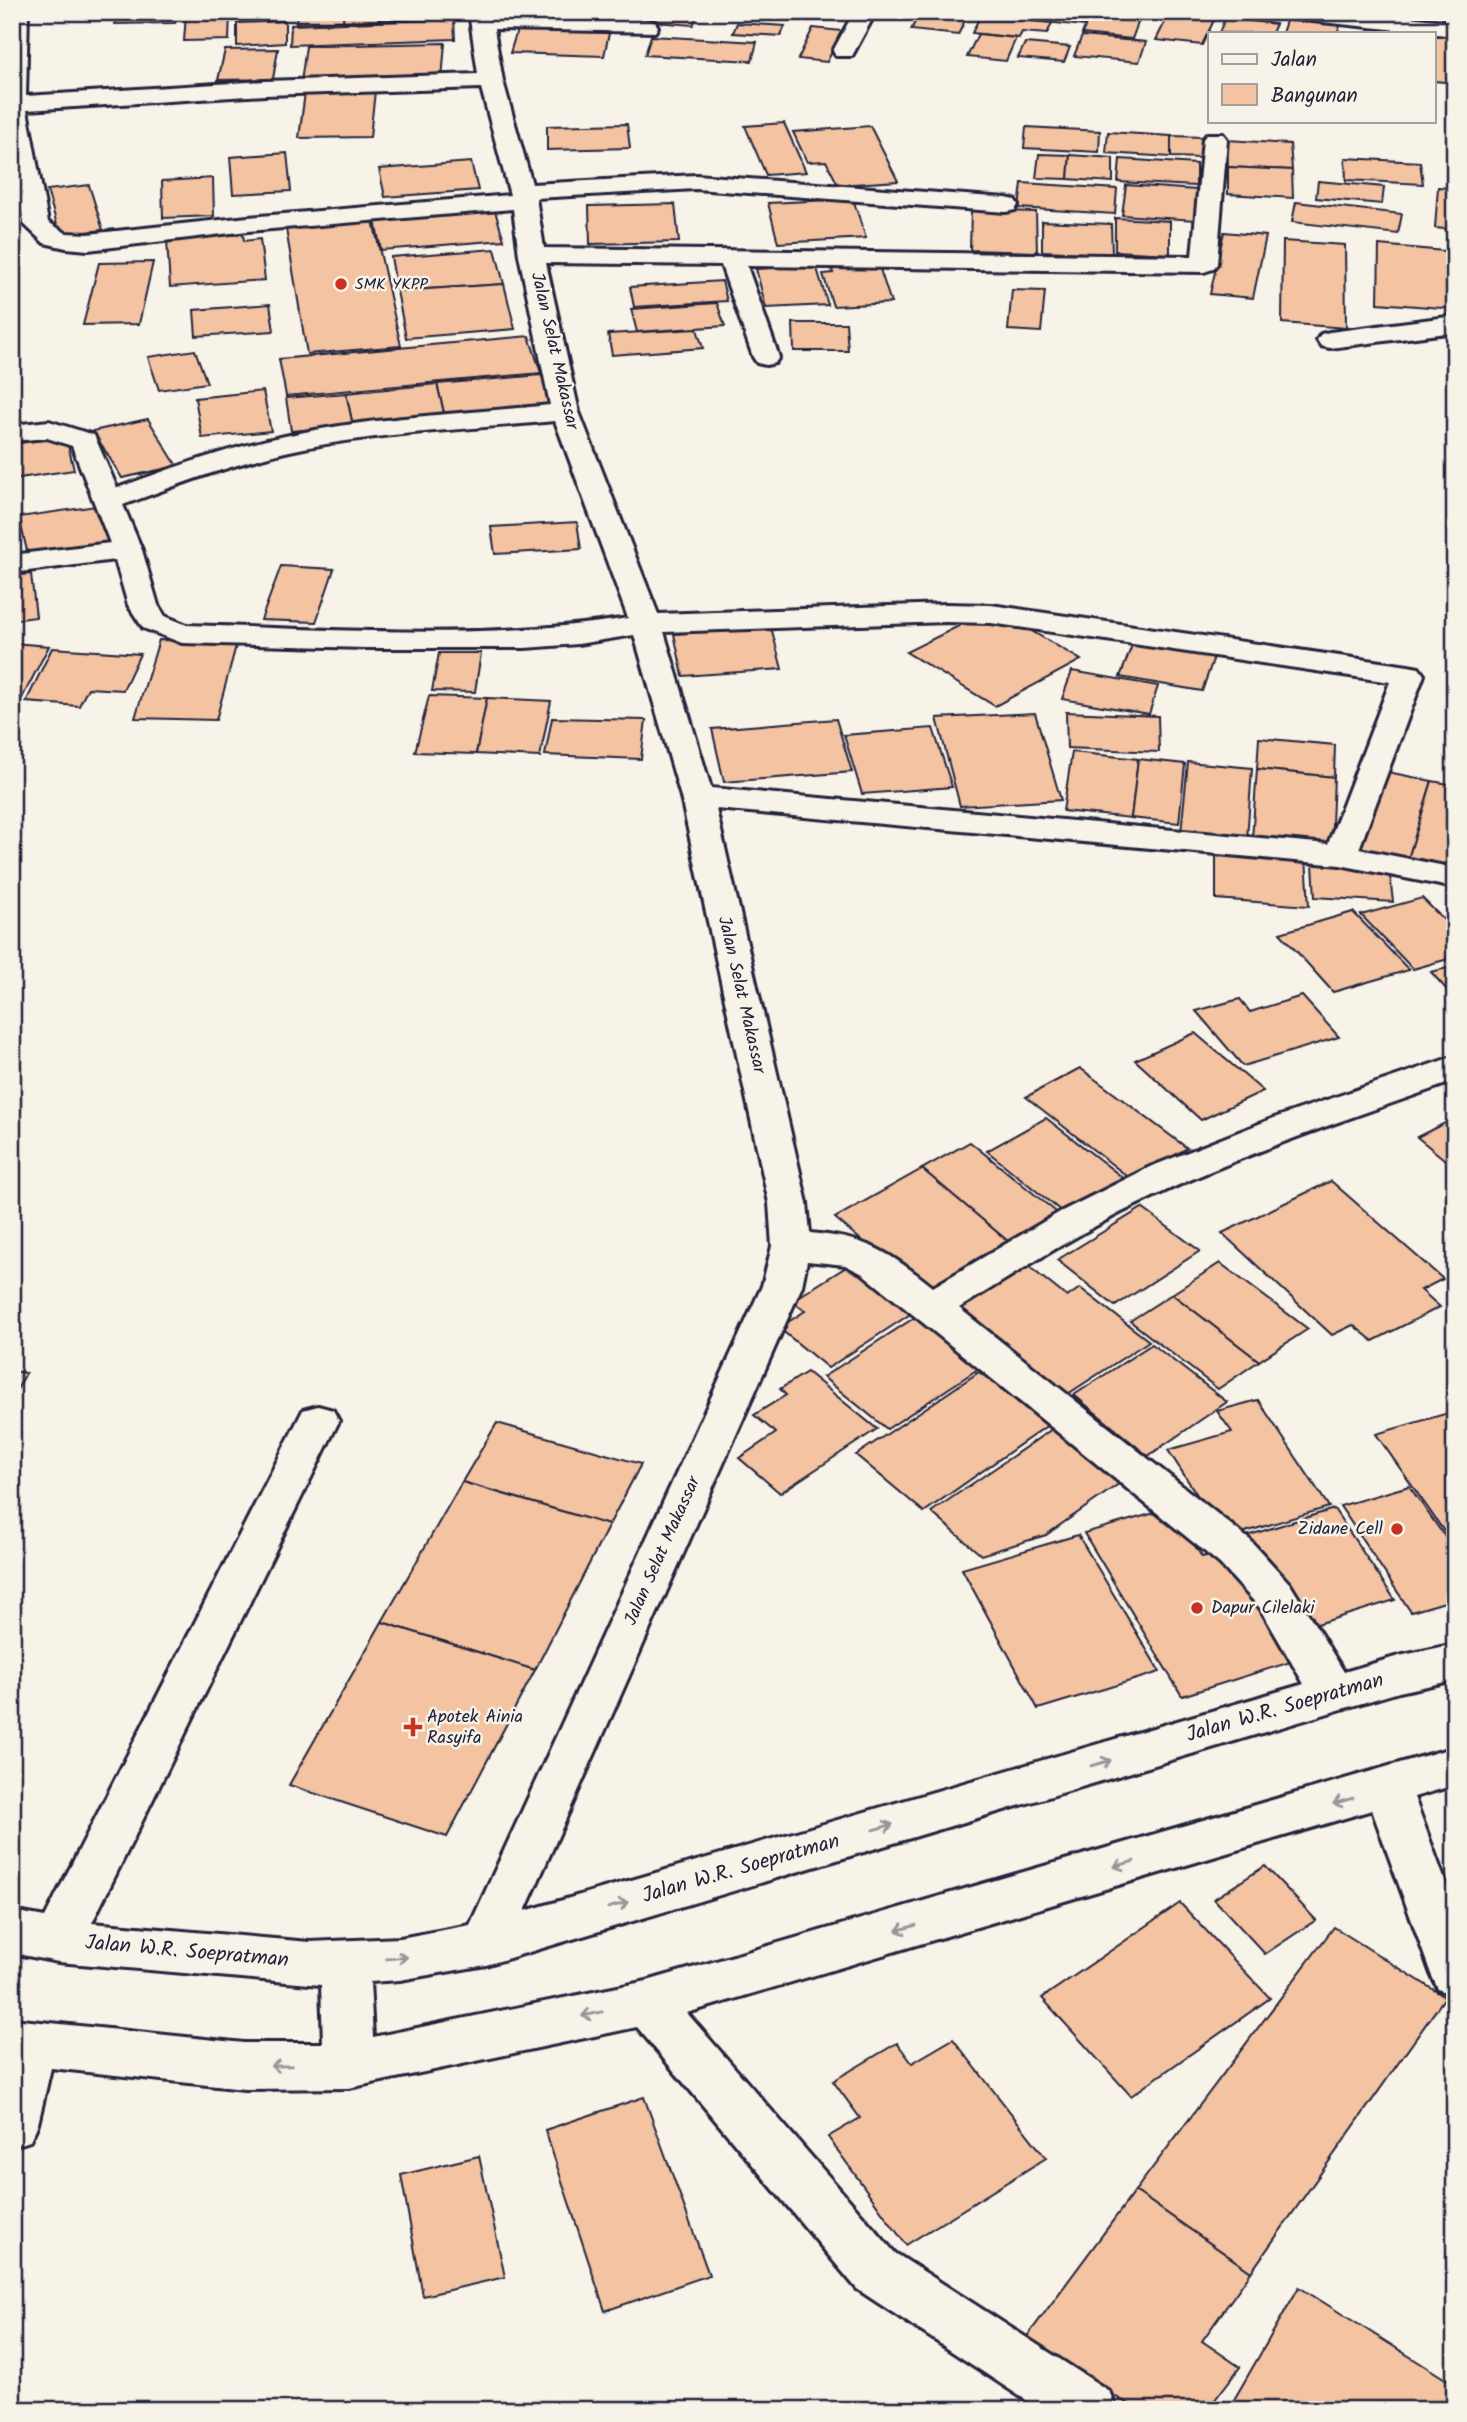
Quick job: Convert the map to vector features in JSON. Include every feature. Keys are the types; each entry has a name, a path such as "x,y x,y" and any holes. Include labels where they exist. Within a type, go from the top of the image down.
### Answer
{"street":[{"path":"17,12 14,104 36,224 46,236 66,242 659,182 696,182 1006,205"},
{"path":"844,51 865,12"},
{"path":"1293,12 1455,29"},
{"path":"481,17 647,27"},
{"name":"Jalan Selat Makassar","path":"481,17 491,81 523,196 532,255 565,412 646,624 697,797 788,1203 791,1246 782,1286 486,1944"},
{"path":"14,104 265,89 491,81"},
{"path":"532,255 1204,264 1215,139"},
{"path":"731,256 766,357"},
{"path":"1330,340 1455,324"},
{"path":"106,501 214,463 285,444 355,432 565,412"},
{"path":"12,433 49,429 85,441 127,550 143,605 154,622 182,635 525,639 578,635 646,624 932,613 991,614 1408,675 1340,855"},
{"path":"12,564 127,550"},
{"path":"697,797 1340,855 1455,878"},
{"path":"931,1307 1043,1239 1122,1196 1202,1160 1455,1068"},
{"path":"791,1246 844,1250 862,1255 877,1264 1235,1552 1275,1596 1333,1694"},
{"path":"58,1941 318,1421"},
{"name":"Jalan W.R. Soepratman","path":"12,1932 58,1941 310,1964 400,1959 486,1944 1333,1694 1455,1662"},
{"path":"12,2124 22,2043 244,2066 349,2066 647,2003 1455,1766"},
{"path":"1387,1788 1455,1974"},
{"path":"344,1961 349,2066"},
{"path":"647,2003 876,2271 1090,2410"}],"building":[{"path":"118,12 178,12 175,23 115,24"},
{"path":"230,12 229,40 184,41 186,14"},
{"path":"297,12 344,12 343,21 296,23"},
{"path":"344,12 379,12 379,20 343,21"},
{"path":"379,12 455,12 455,17 379,20"},
{"path":"526,12 635,12 634,17"},
{"path":"647,12 699,12 693,25 643,21"},
{"path":"920,12 969,12 958,35 911,30"},
{"path":"977,12 1033,12 1030,20 976,15"},
{"path":"1038,12 1089,12 1084,26 1034,21"},
{"path":"1091,12 1142,12 1132,39 1082,34"},
{"path":"1170,12 1216,16 1202,45 1156,40"},
{"path":"980,16 1052,23 1047,34 1022,32 1019,38 972,33"},
{"path":"1225,18 1276,24 1272,32 1219,32"},
{"path":"1287,18 1341,24 1337,32 1282,32"},
{"path":"454,19 455,39 290,45 291,25"},
{"path":"285,21 285,43 237,46 237,23"},
{"path":"737,23 785,26 781,36 733,33"},
{"path":"518,27 610,29 604,56 510,53"},
{"path":"813,28 842,31 827,62 798,59"},
{"path":"1436,33 1455,35 1455,83 1436,81"},
{"path":"978,34 1016,38 1006,61 967,57"},
{"path":"651,36 757,42 752,61 645,55"},
{"path":"1082,36 1146,42 1139,62 1074,56"},
{"path":"445,43 442,79 301,82 306,46"},
{"path":"1025,43 1070,47 1064,62 1018,58"},
{"path":"278,49 273,79 218,80 225,50"},
{"path":"375,91 370,137 299,138 305,92"},
{"path":"784,123 806,172 766,175 745,126"},
{"path":"627,124 630,148 547,150 547,126"},
{"path":"870,126 898,181 838,185 826,161 807,162 793,132"},
{"path":"1026,127 1100,131 1099,152 1024,148"},
{"path":"1108,132 1171,136 1171,157 1106,153"},
{"path":"1171,136 1204,137 1204,158 1171,157"},
{"path":"1227,140 1290,144 1292,170 1228,167"},
{"path":"287,153 291,191 233,194 230,157"},
{"path":"1039,154 1070,155 1068,179 1036,178"},
{"path":"1070,155 1113,158 1113,182 1068,179"},
{"path":"1345,158 1420,162 1423,184 1346,180"},
{"path":"1120,159 1196,164 1196,186 1118,182"},
{"path":"471,162 478,190 385,197 379,169"},
{"path":"1228,167 1292,170 1293,198 1228,194"},
{"path":"213,178 214,216 163,218 162,181"},
{"path":"1318,181 1384,187 1382,204 1316,198"},
{"path":"1022,183 1117,189 1115,214 1019,208"},
{"path":"89,185 103,230 60,235 47,190"},
{"path":"1126,185 1196,190 1195,220 1122,215"},
{"path":"1438,187 1455,189 1455,230 1435,228"},
{"path":"853,199 866,238 778,243 768,203"},
{"path":"1296,202 1402,214 1398,234 1292,222"},
{"path":"675,204 679,242 590,244 589,206"},
{"path":"971,210 1036,212 1037,252 970,250"},
{"path":"495,211 504,240 381,250 375,221"},
{"name":"SMK YKPP","path":"372,216 401,346 307,354 285,223"},
{"path":"1115,218 1170,221 1170,254 1115,251"},
{"path":"1042,221 1111,224 1112,254 1042,251"},
{"path":"1224,232 1266,236 1253,298 1210,294"},
{"path":"243,234 244,241 260,239 265,280 170,287 167,240"},
{"path":"1283,241 1345,245 1346,328 1282,323"},
{"path":"1379,245 1455,252 1455,309 1378,303"},
{"path":"495,249 504,284 397,291 391,257"},
{"path":"153,262 139,324 83,325 99,263"},
{"path":"878,263 891,303 833,306 823,274 833,273 831,266"},
{"path":"816,265 828,305 766,308 756,269"},
{"path":"722,281 727,301 634,307 630,287"},
{"path":"504,284 515,329 406,338 397,291"},
{"path":"1012,290 1045,291 1041,332 1008,330"},
{"path":"717,303 725,326 637,332 631,309"},
{"path":"270,304 274,331 196,336 194,310"},
{"path":"793,323 846,323 848,351 794,351"},
{"path":"697,329 703,348 612,355 608,334"},
{"path":"529,336 541,373 286,396 279,359"},
{"path":"195,350 207,383 159,390 148,357"},
{"path":"542,375 552,407 445,417 437,384"},
{"path":"437,384 445,417 353,426 346,393"},
{"path":"263,391 271,431 202,438 195,398"},
{"path":"346,393 353,426 291,431 286,398"},
{"path":"148,419 177,466 122,478 93,431"},
{"path":"66,437 74,470 12,479 12,444"},
{"path":"103,505 114,541 28,555 19,517"},
{"path":"577,522 581,549 495,554 491,527"},
{"path":"281,566 334,569 316,622 261,620"},
{"path":"31,574 36,617 12,620 12,576"},
{"path":"977,617 1011,619 1081,660 995,706 906,652"},
{"path":"771,627 782,669 683,676 674,634"},
{"path":"159,640 237,642 216,720 135,718"},
{"path":"1134,640 1215,654 1202,691 1120,677"},
{"path":"12,643 49,646 19,704 12,704"},
{"path":"52,648 140,654 123,690 88,688 79,706 26,702"},
{"path":"439,653 481,653 475,692 432,691"},
{"path":"1072,671 1158,686 1149,714 1062,699"},
{"path":"429,696 487,698 476,754 415,752"},
{"path":"487,698 551,701 540,757 476,754"},
{"path":"1066,712 1158,716 1159,752 1067,748"},
{"path":"1035,713 1061,800 960,806 937,718"},
{"path":"552,718 646,720 641,759 545,755"},
{"path":"836,719 852,772 724,782 712,729"},
{"path":"933,728 952,787 862,794 844,735"},
{"path":"1259,738 1335,745 1334,777 1257,769"},
{"path":"1072,752 1138,759 1131,818 1063,811"},
{"path":"1138,759 1185,764 1179,823 1131,818"},
{"path":"1188,762 1252,768 1247,839 1181,833"},
{"path":"1257,769 1334,777 1331,848 1252,840"},
{"path":"1378,770 1432,781 1408,859 1353,848"},
{"path":"1432,781 1455,785 1455,869 1408,859"},
{"path":"1216,850 1306,857 1309,906 1216,899"},
{"path":"1313,864 1389,868 1393,902 1315,897"},
{"path":"1422,898 1455,931 1455,957 1413,969 1361,915"},
{"path":"1353,912 1409,970 1333,992 1280,933"},
{"path":"1455,966 1455,999 1431,972"},
{"path":"1302,996 1339,1037 1243,1066 1196,1011 1240,999 1250,1012"},
{"path":"1195,1033 1263,1091 1201,1120 1135,1060"},
{"path":"1080,1068 1187,1148 1132,1180 1026,1097"},
{"path":"1046,1118 1127,1181 1067,1216 987,1151"},
{"path":"1455,1118 1455,1168 1417,1137"},
{"path":"970,1142 1065,1219 1016,1248 922,1169"},
{"path":"922,1169 1016,1248 929,1298 835,1218"},
{"path":"1331,1181 1443,1279 1421,1290 1440,1307 1373,1341 1353,1325 1332,1335 1222,1233"},
{"path":"1142,1208 1200,1251 1115,1306 1057,1260"},
{"path":"1220,1263 1308,1329 1259,1361 1172,1294"},
{"path":"851,1264 912,1313 828,1368 779,1328 805,1311 792,1301"},
{"path":"1027,1265 1067,1297 1080,1288 1149,1341 1060,1399 953,1311"},
{"path":"1172,1294 1259,1361 1218,1389 1130,1321"},
{"path":"917,1316 981,1367 887,1429 823,1377"},
{"path":"1152,1344 1227,1402 1148,1456 1074,1395"},
{"path":"12,1371 26,1373 12,1399"},
{"path":"807,1372 877,1429 780,1493 739,1458 776,1433 754,1415 786,1395 780,1389"},
{"path":"979,1372 1048,1425 924,1512 856,1455"},
{"path":"1258,1400 1329,1507 1225,1538 1168,1450 1232,1432 1217,1411"},
{"path":"1455,1411 1455,1547 1376,1434"},
{"path":"497,1423 641,1464 609,1525 462,1482"},
{"path":"1055,1427 1123,1481 1046,1535 981,1555 931,1512"},
{"path":"462,1482 609,1525 535,1670 382,1622"},
{"name":"Zidane Cell","path":"1409,1486 1455,1551 1455,1599 1411,1612 1340,1506"},
{"name":"Dapur Cilelaki","path":"1172,1508 1202,1557 1227,1550 1297,1660 1182,1696 1084,1533"},
{"path":"1334,1509 1395,1600 1301,1629 1243,1537"},
{"path":"1078,1535 1160,1672 1038,1709 962,1569"},
{"name":"Apotek Ainia Rasyifa","path":"382,1622 535,1670 447,1837 289,1785"},
{"path":"1265,1866 1316,1920 1265,1954 1214,1899"},
{"path":"1180,1903 1270,1998 1131,2096 1042,1998"},
{"path":"1334,1927 1445,1997 1251,2272 1135,2191"},
{"path":"953,2039 1046,2158 906,2245 828,2137 860,2118 833,2081 897,2043 912,2063"},
{"path":"644,2097 709,2275 605,2311 545,2130"},
{"path":"479,2156 505,2277 423,2296 401,2175"},
{"path":"1135,2191 1251,2272 1202,2341 1240,2367 1207,2410 1140,2410 1020,2346"},
{"path":"1299,2287 1455,2385 1455,2410 1228,2410"}],"place":[{"name":"SMK YKPP","path":"341,284"},
{"name":"Zidane Cell","path":"1397,1529"},
{"name":"Dapur Cilelaki","path":"1197,1608"},
{"name":"Apotek Ainia Rasyifa","path":"413,1727"}]}
